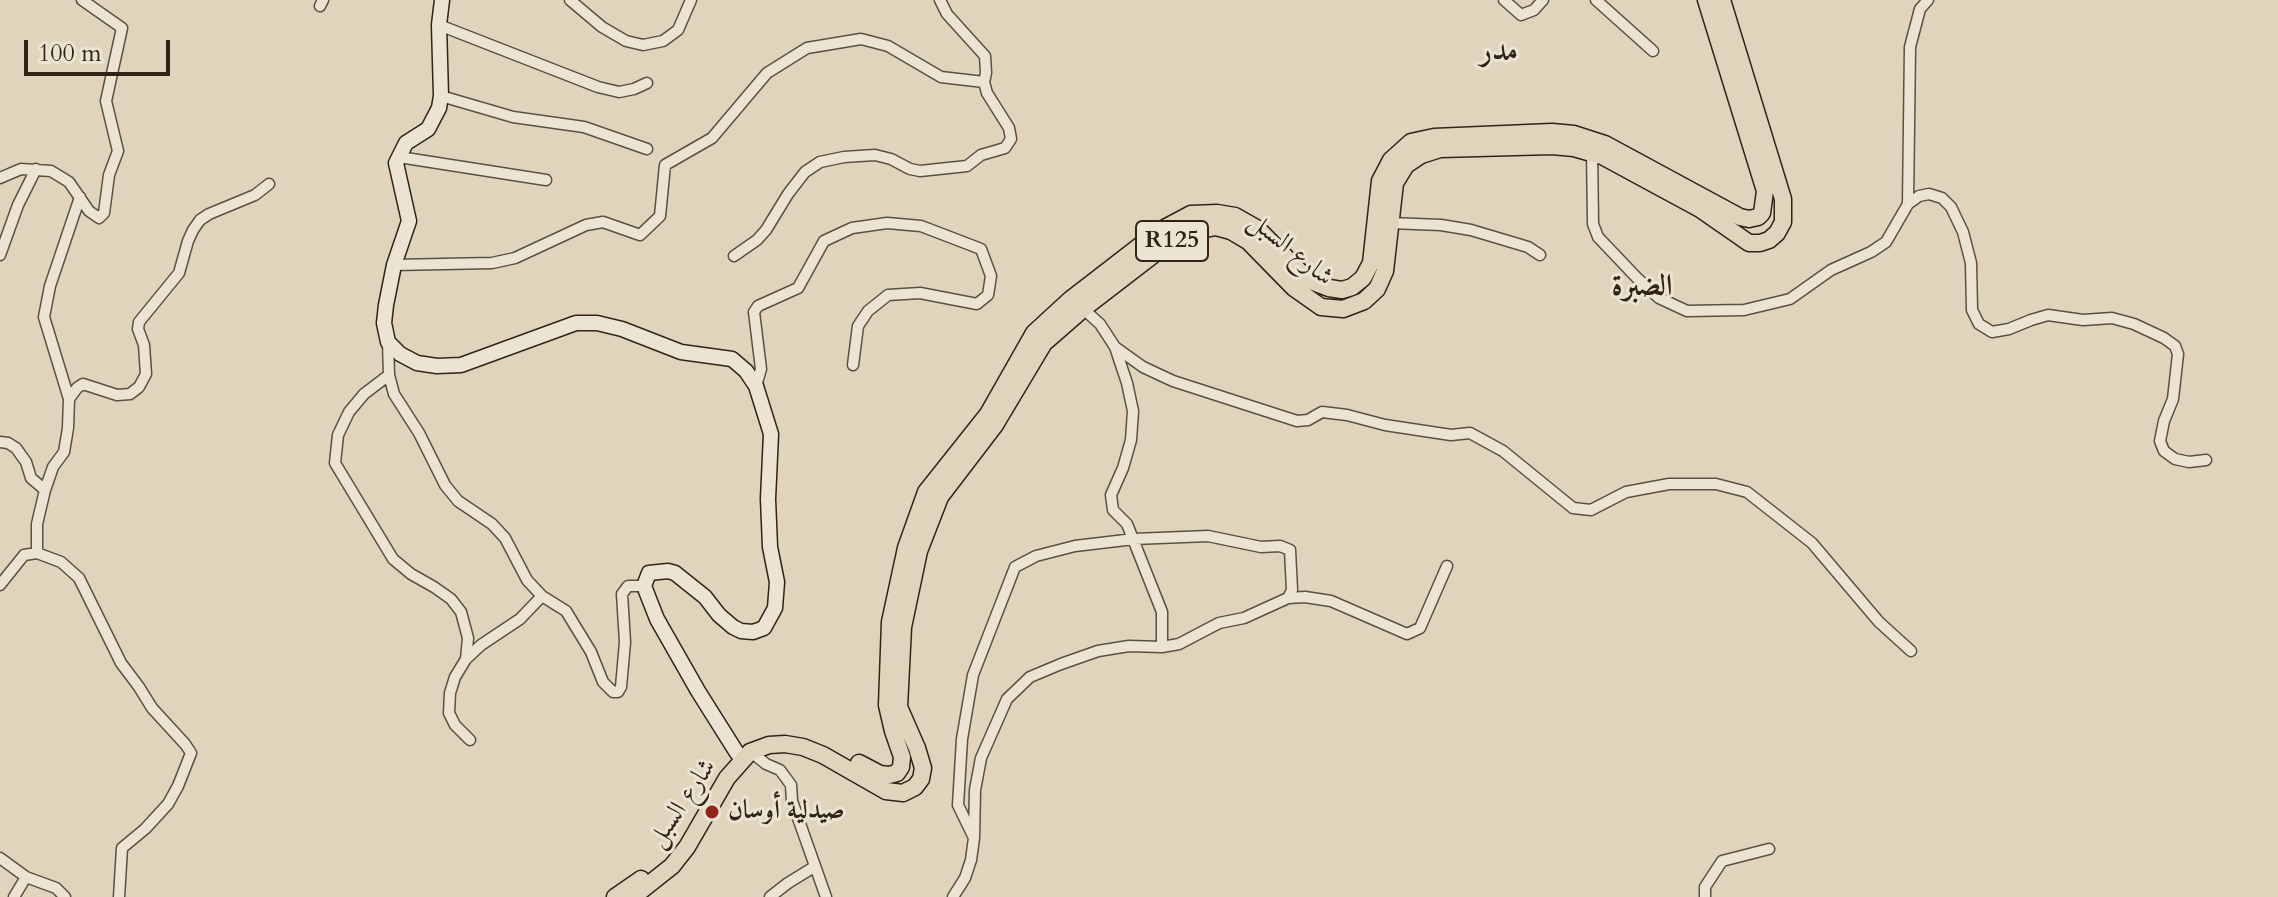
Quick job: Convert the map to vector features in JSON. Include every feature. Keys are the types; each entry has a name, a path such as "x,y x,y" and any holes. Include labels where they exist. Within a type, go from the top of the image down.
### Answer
{"main road":[{"name":"شارع السبل","path":"615,897 664,861 702,799 744,750 767,739 784,737 825,744 880,774 897,773 902,757 887,705 890,622 906,548 926,492 988,414 1034,333 1170,242 1216,227 1231,231 1248,241 1294,288 1321,307 1343,309 1364,301 1377,289 1385,271 1395,183 1406,165 1421,155 1440,149 1574,148 1605,144 1740,217 1758,217 1762,213 1765,191 1706,0"},
{"name":"شارع السبل","path":"1077,304 1159,231 1191,214 1235,216 1258,229 1308,280 1329,288 1342,290 1352,287 1363,278 1371,263 1380,181 1391,160 1411,142 1434,137 1552,132 1574,134 1602,156 1700,209 1749,243 1769,240 1783,222 1783,199 1722,0"},
{"name":"شارع السبل","path":"633,897 672,866 687,847 744,750"}],"street":[{"path":"0,178 21,169 51,171 69,182 89,211 99,218 104,213 109,175 118,151 106,101 122,28 82,0"},
{"path":"442,0 439,108 428,129 406,143 396,163 409,221 394,265 384,323 394,394 426,446 445,485 458,501 492,524 505,538 527,580 542,596 566,611 609,690 618,692 621,687 625,642 622,594 628,586 644,586"},
{"path":"570,0 602,27 626,41 643,45 663,41 678,30 691,0"},
{"path":"734,256 766,230 805,172 820,162 875,155 920,171 967,166 981,155 1005,148 1011,139 1009,128 987,93 984,82 985,56 947,14 940,0"},
{"path":"1504,0 1521,15 1534,10 1543,0"},
{"path":"1596,0 1653,51"},
{"path":"1908,204 1910,47 1920,9 1928,0"},
{"path":"439,25 598,87 619,92 647,83"},
{"path":"394,265 504,261 586,225 603,222 640,235 660,216 665,165 712,138 767,73 807,48 861,39 888,46 941,77 984,82"},
{"path":"441,96 513,117 584,127 647,149"},
{"path":"1592,146 1593,224 1598,237 1659,298 1687,311 1744,310 1790,299 1831,270 1886,242 1908,204 1919,196 1929,194 1942,198 1951,207 1963,232 1971,263 1972,310 1979,324 1992,332 2048,315 2083,320 2112,318 2164,338 2175,346 2178,354 2173,399 2160,441 2164,451 2175,459 2189,462 2206,460"},
{"path":"399,157 546,180"},
{"path":"0,255 18,205 36,169"},
{"path":"69,399 83,384 125,396 139,387 146,374 139,322 179,273 193,230 209,214 255,195 269,184"},
{"path":"37,553 37,524 53,467 64,452 69,399 44,317 50,286 80,197"},
{"path":"756,386 761,369 754,312 758,306 798,288 824,241 852,228 887,223 921,226 981,249 991,276 988,295 977,304 920,293 888,295 868,311 858,326 853,365"},
{"path":"1390,223 1471,230 1528,247 1540,255"},
{"path":"1077,304 1100,324 1115,347 1133,411 1131,440 1111,495 1113,510 1127,524 1162,612 1162,647"},
{"path":"388,342 400,354 417,363 461,365 576,323 597,323 622,329 681,352 732,359 746,371 756,386 771,434 768,499 770,547 777,582 775,608 764,628 753,632 741,631 719,615 705,597 675,573 649,573 644,586 657,619 682,665 744,750 780,770 791,785 792,801 826,897"},
{"path":"1115,347 1143,367 1173,381 1297,421 1308,420 1322,412 1451,435 1470,433 1503,451 1573,508 1591,510 1626,492 1669,484 1716,484 1747,492 1812,543 1879,622 1911,651"},
{"path":"389,375 364,394 349,412 338,435 335,463 393,559 451,599 461,612 468,638 466,659"},
{"path":"0,442 16,448 26,462 31,478 45,490"},
{"path":"974,838 958,805 962,739 973,675 1015,567 1036,556 1075,546 1134,539 1208,536 1290,550 1292,590 1288,598"},
{"path":"0,585 24,555 37,553 61,562 79,578 121,663 152,708 191,753 168,804 122,848 119,897"},
{"path":"953,897 965,878 971,860 975,790 981,758 1007,699 1030,677 1098,651 1179,644 1219,623 1244,618 1288,598 1331,601 1407,634 1420,628 1447,566"},
{"path":"470,740 455,725 449,713 455,677 466,659 481,645 520,619 542,596"},
{"path":"1705,897 1705,887 1722,861 1769,849"},
{"path":"0,858 26,877 56,888 65,897"},
{"path":"770,897 814,867"},
{"path":"14,897 26,877"}],"place":[{"name":"صيدلية أوسان","path":"712,812"}],"district":[{"name":"مدر","path":"1499,53"},
{"name":"الضبرة","path":"1642,288"}]}
